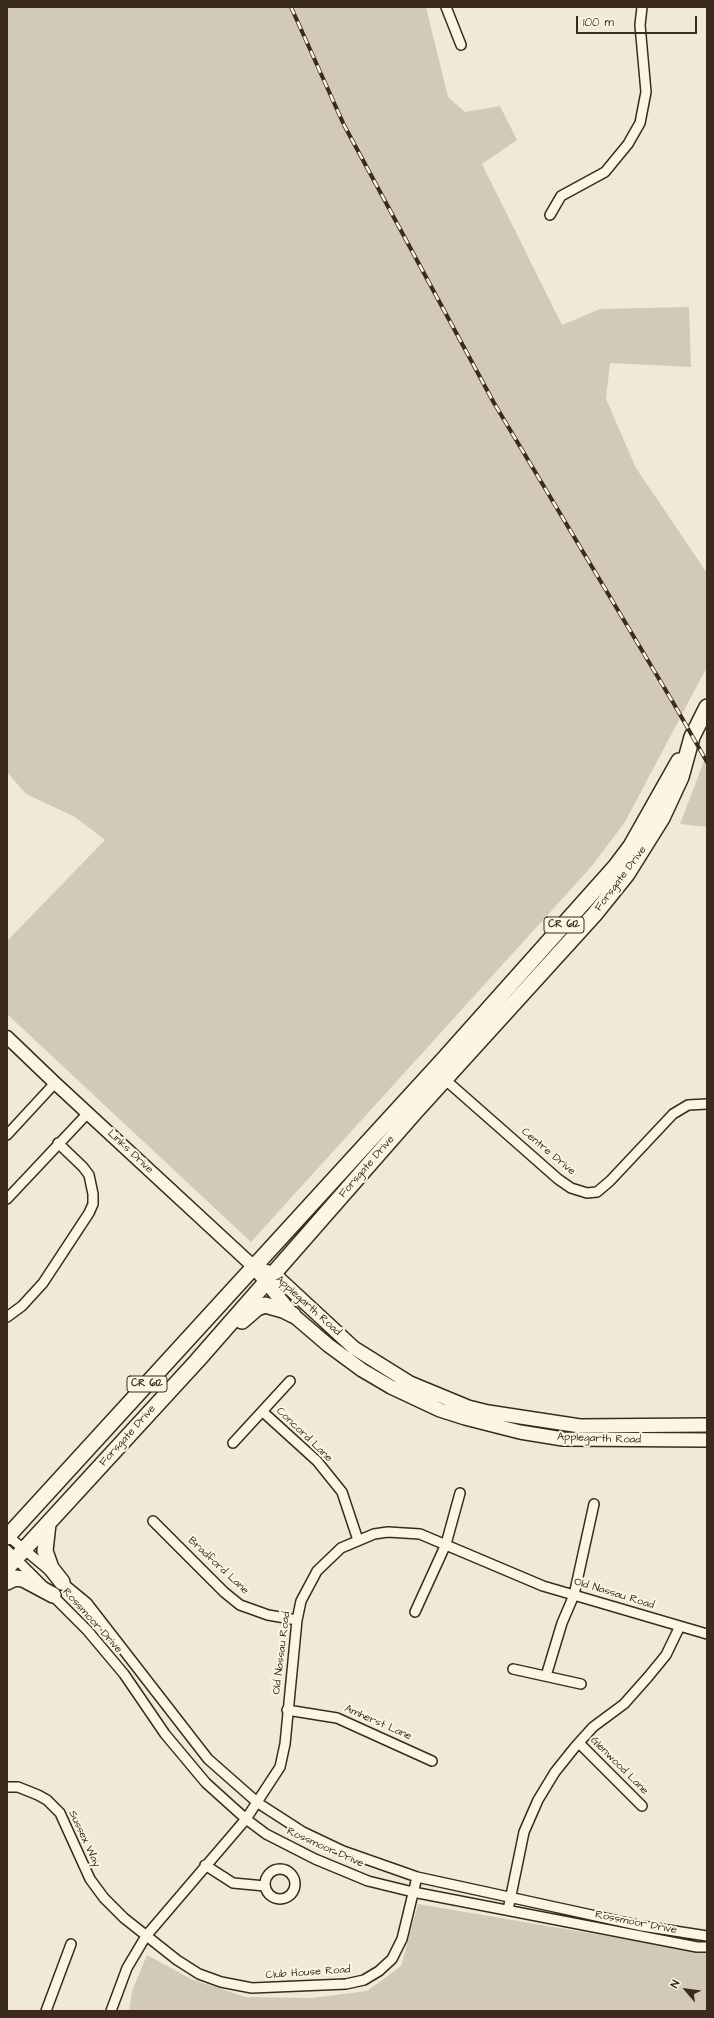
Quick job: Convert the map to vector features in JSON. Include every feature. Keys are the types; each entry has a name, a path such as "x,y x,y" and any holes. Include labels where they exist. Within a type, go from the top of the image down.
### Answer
{"main road":[{"name":"Forsgate Drive","path":"12,1550 254,1267 590,919 627,874 654,833 681,777 690,742 707,707"},
{"name":"Forsgate Drive","path":"12,1550 48,1524 197,1361 269,1279 439,1075"},
{"name":"Applegarth Road","path":"254,1267 354,1348 410,1383 468,1407 488,1412 580,1426 707,1425"},
{"name":"Applegarth Road","path":"269,1279 293,1315 328,1345 362,1370 398,1390 440,1410 520,1432 562,1439 707,1440"},
{"path":"197,1361 225,1341 249,1314 257,1308 265,1305 272,1306 293,1315"},
{"path":"48,1524 45,1551 51,1568 62,1582"},
{"path":"7,1582 15,1578 23,1579 53,1595"}],"street":[{"path":"446,7 461,45"},
{"path":"550,215 561,196 605,172 628,144 640,123 646,92 640,25 642,7"},
{"name":"Links Drive","path":"7,1036 87,1114 254,1267"},
{"name":"Centre Drive","path":"439,1075 558,1179 571,1188 587,1192 597,1192 610,1181 673,1114 688,1105 707,1104"},
{"path":"7,1135 55,1084"},
{"path":"7,1199 58,1143 87,1114"},
{"path":"7,1317 22,1306 43,1283 89,1213 93,1204 93,1194 89,1175 83,1167 58,1143"},
{"path":"234,1444 290,1381"},
{"name":"Concord Lane","path":"263,1412 317,1461 342,1492 358,1540"},
{"path":"415,1612 446,1544 460,1493"},
{"path":"546,1676 562,1623 574,1595 594,1504"},
{"name":"Bradford Lane","path":"153,1521 224,1592 240,1605 268,1615 297,1620"},
{"name":"Old Nassau Road","path":"111,2011 127,1968 146,1936 205,1865 246,1819 258,1803 280,1767 285,1744 287,1710 297,1620 301,1601 317,1571 341,1548 374,1534 402,1532 420,1534 544,1586 707,1634"},
{"name":"Rossmoor Drive","path":"12,1550 62,1582 87,1603 208,1759 258,1803 283,1820 322,1842 417,1877 510,1896 642,1926 707,1936"},
{"name":"Rossmoor Drive","path":"12,1550 124,1674 165,1734 196,1772 246,1819 266,1834 315,1859 368,1881 413,1892 697,1947 707,1947"},
{"path":"508,1910 524,1832 538,1800 555,1772 593,1727 624,1704 666,1655 680,1626"},
{"path":"109,1657 123,1649"},
{"path":"513,1669 582,1684"},
{"name":"Amherst Lane","path":"287,1710 337,1718 432,1761"},
{"name":"Glenwood Lane","path":"579,1743 642,1806"},
{"path":"196,1772 208,1759"},
{"name":"Sussex Way","path":"7,1787 18,1787 38,1794 47,1800 60,1813 90,1879 109,1903 146,1936"},
{"path":"205,1865 233,1883 265,1886"},
{"name":"Club House Road","path":"146,1936 191,1969 221,1982 252,1988 346,1984 364,1980 379,1971 392,1959 402,1939 417,1877"},
{"path":"46,2011 71,1944"}],"shaded area":[{"path":"7,7 426,7 448,97 465,112 500,106 517,140 482,164 562,325 600,309 689,307 691,367 610,363 606,399 636,468 707,573 707,667 625,822 591,867 251,1242 7,1014 7,941 105,840 75,817 26,794 7,772"},
{"path":"707,753 707,827 680,824"},
{"path":"418,1904 707,1953 707,2011 129,2011 132,1991 147,1955 193,1980 246,1997 312,1998 367,1991 401,1966"}],"railway":[{"path":"291,7 344,125 494,403 674,704 707,762"}]}
